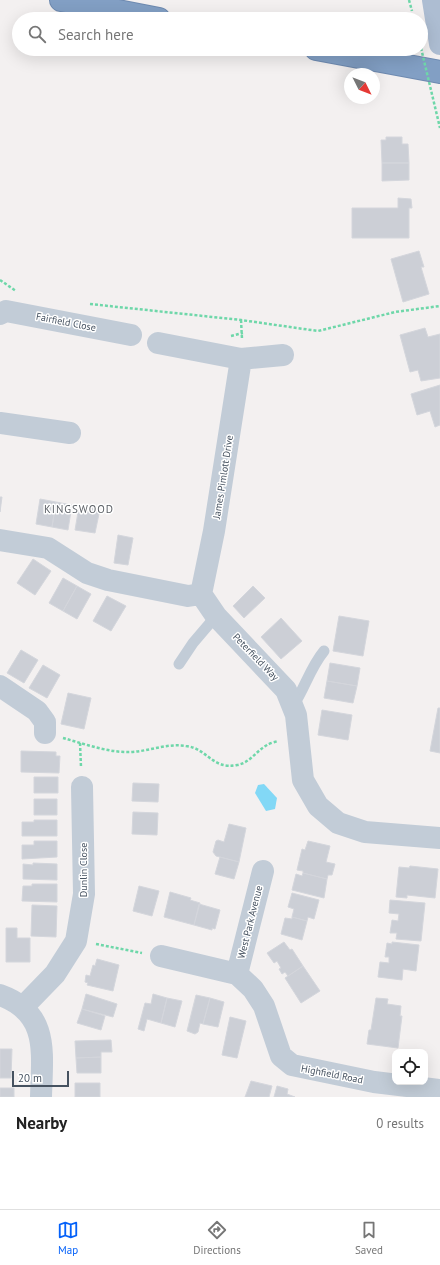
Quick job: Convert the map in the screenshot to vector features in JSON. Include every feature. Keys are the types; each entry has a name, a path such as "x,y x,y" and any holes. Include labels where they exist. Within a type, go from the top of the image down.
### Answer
{"highway":[{"path":"61,0 123,12"},
{"path":"354,56 440,72"}],"main road":[{"path":"433,2 440,44"}],"street":[{"name":"Fairfield Close","path":"0,314 6,311 131,334"},
{"path":"158,343 241,360 284,354"},
{"name":"James Pimlott Drive","path":"201,594 214,532 241,360"},
{"path":"0,423 70,433"},
{"path":"0,540 48,548 87,573 108,580 188,596 201,594"},
{"name":"Peterfield Way","path":"201,594 216,616 282,684 286,690 296,715 303,780 318,806 338,823 365,832 440,838"},
{"path":"0,686 37,712 45,722 45,733"},
{"name":"Dunlin Close","path":"23,1007 55,974 76,940 84,894 82,787"},
{"name":"West Park Avenue","path":"237,974 263,871"},
{"name":"Highfield Road","path":"160,956 237,974 253,989 264,1006 281,1056 292,1066 374,1082 440,1090"},
{"path":"0,995 23,1007 34,1019 42,1044 42,1097"}],"lane":[{"path":"180,664 193,643 216,616"},
{"path":"293,706 302,693 314,662 324,651"}],"path":[{"path":"423,56 440,128"},
{"path":"0,280 19,293"},
{"path":"85,304 241,320 318,331 395,312 440,306"},
{"path":"45,733 80,743 131,752 173,745 187,746 198,750 221,766 239,765 250,759 267,745 282,739 298,737"},
{"path":"80,743 82,787"},
{"path":"76,940 160,956"}],"water":[{"path":"264,784 277,798 275,809 266,811 255,793 258,785"}],"building":[{"path":"386,137 402,137 402,144 408,144 409,163 382,163 381,140 386,140"},
{"path":"382,163 409,163 409,180 382,181"},
{"path":"398,198 411,199 412,208 409,208 409,238 352,238 352,208 398,208"},
{"path":"419,251 424,267 421,267 429,294 403,302 391,259"},
{"path":"425,328 428,337 440,334 440,378 421,381 418,370 410,372 400,335"},
{"path":"440,385 440,425 435,427 430,411 417,415 411,394"},
{"path":"0,497 2,497 0,512"},
{"path":"40,499 56,502 52,527 36,524"},
{"path":"56,502 72,505 68,530 52,527"},
{"path":"79,506 100,509 95,533 75,530"},
{"path":"118,535 133,538 128,565 114,563"},
{"path":"33,559 51,571 35,595 17,583"},
{"path":"63,578 77,586 63,611 49,603"},
{"path":"77,586 91,594 77,619 63,611"},
{"path":"253,586 265,598 244,618 233,606"},
{"path":"107,596 126,606 111,631 93,621"},
{"path":"339,616 369,621 363,656 333,651"},
{"path":"281,618 302,641 281,659 261,637"},
{"path":"21,650 38,660 24,683 7,673"},
{"path":"330,663 360,668 357,686 327,681"},
{"path":"43,665 60,675 47,698 29,688"},
{"path":"327,681 357,686 353,703 324,698"},
{"path":"68,693 91,698 84,729 61,724"},
{"path":"438,708 440,708 440,753 430,751"},
{"path":"322,710 352,715 348,740 318,735"},
{"path":"21,751 56,752 56,756 60,756 59,773 21,772"},
{"path":"34,777 58,777 58,793 34,793"},
{"path":"133,783 159,784 158,802 132,801"},
{"path":"34,799 57,799 57,815 34,815"},
{"path":"133,812 158,813 157,835 132,834"},
{"path":"34,820 57,820 57,836 22,836 22,822 34,822"},
{"path":"229,824 246,828 239,862 216,856 213,852 216,841 218,840 224,842"},
{"path":"34,841 57,841 57,857 22,859 22,845 34,845"},
{"path":"308,841 330,846 326,862 335,864 332,875 328,875 327,879 297,870 302,849 305,850"},
{"path":"220,857 239,862 234,879 215,874"},
{"path":"33,863 57,864 57,880 23,879 23,864 33,865"},
{"path":"410,866 438,869 435,898 407,895 407,898 396,897 399,867 409,868"},
{"path":"303,873 327,879 324,898 292,890 296,874 302,876"},
{"path":"32,884 57,884 57,902 22,901 23,886 32,886"},
{"path":"139,886 159,891 152,916 133,911"},
{"path":"170,892 191,898 190,900 200,903 194,925 164,917"},
{"path":"292,893 319,900 314,919 308,917 307,921 292,917 294,909 288,907"},
{"path":"390,900 425,903 421,941 396,939 397,933 390,933 392,920 398,921 399,914 389,913"},
{"path":"199,904 220,910 215,929 212,928 212,930 194,925"},
{"path":"32,905 57,906 56,937 31,936"},
{"path":"292,917 307,921 302,940 281,934 285,918 292,919"},
{"path":"6,928 17,928 17,938 30,938 30,962 6,962"},
{"path":"284,942 290,950 292,949 303,966 288,976 285,972 282,974 279,969 281,968 277,961 274,963 267,953"},
{"path":"392,942 419,945 416,971 403,969 402,980 378,977 380,962 389,963 389,957 385,957 387,943 392,944"},
{"path":"97,959 119,965 113,991 87,985 88,983 85,982 86,975 90,976 93,965 95,966"},
{"path":"303,966 320,991 301,1003 285,978"},
{"path":"86,994 117,1004 113,1017 82,1009"},
{"path":"153,994 167,998 161,1023 147,1019 144,1031 138,1029 145,1003 151,1004"},
{"path":"196,995 210,998 203,1024 200,1023 198,1032 195,1034 187,1031"},
{"path":"167,998 182,1001 175,1027 161,1023"},
{"path":"210,998 224,1002 218,1027 203,1024"},
{"path":"376,998 388,999 387,1004 401,1006 400,1016 402,1016 398,1048 367,1044 369,1030 371,1030"},
{"path":"82,1009 105,1016 101,1030 77,1023"},
{"path":"230,1017 246,1021 237,1058 222,1055"},
{"path":"111,1040 112,1052 101,1052 101,1057 76,1058 75,1041"},
{"path":"0,1049 12,1049 11,1078 0,1078"},
{"path":"101,1057 101,1073 77,1073 76,1058"},
{"path":"251,1081 272,1086 269,1097 245,1097"},
{"path":"75,1083 100,1083 100,1097 75,1097"},
{"path":"277,1086 288,1089 287,1094 295,1097 274,1097"},
{"path":"0,1088 14,1088 14,1097 0,1097"}],"district":[{"name":"KINGSWOOD","path":"79,509"}]}
